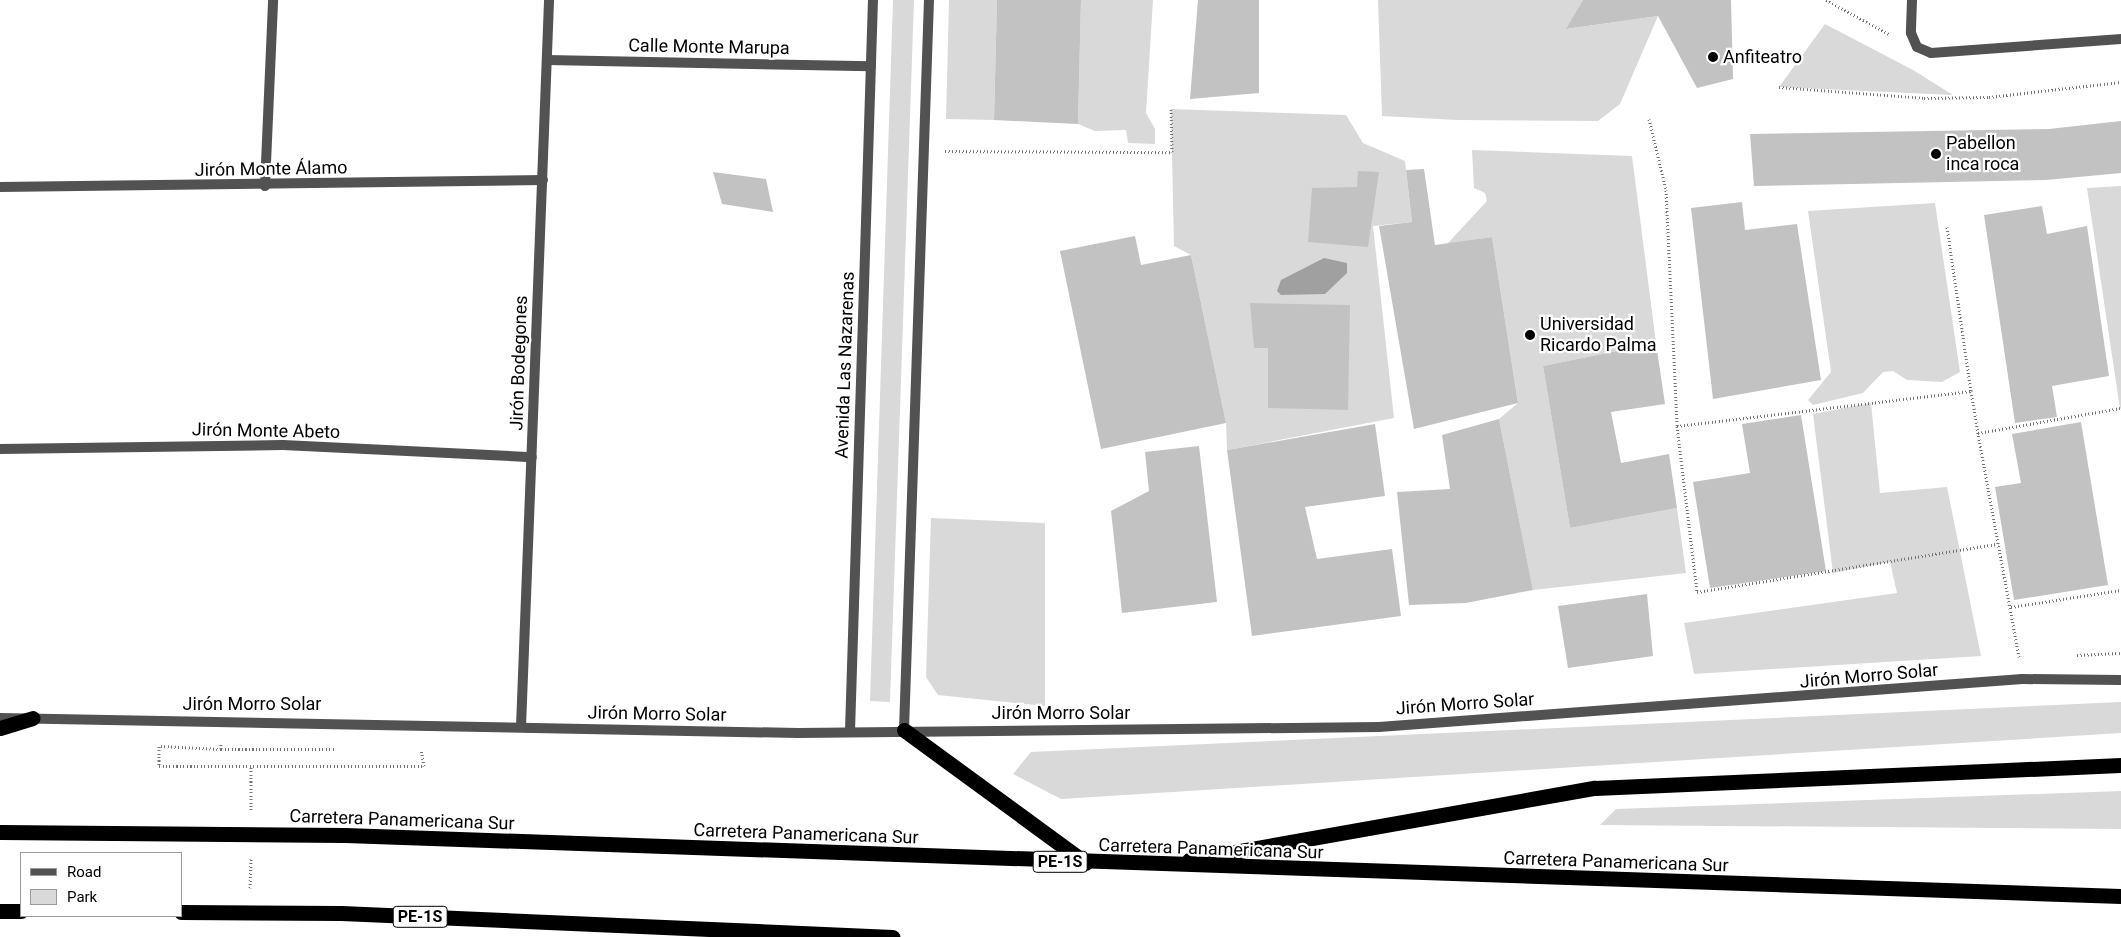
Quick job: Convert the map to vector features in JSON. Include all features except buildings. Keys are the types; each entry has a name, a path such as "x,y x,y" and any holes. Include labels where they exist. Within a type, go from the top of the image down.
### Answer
{"highway":[{"path":"0,728 33,718"},
{"path":"904,730 1086,863"},
{"path":"1160,866 1595,788 2121,765"},
{"name":"Carretera Panamericana Sur","path":"0,832 345,835 1160,866 2121,896"},
{"path":"0,911 20,911"},
{"name":"PE-1S","path":"182,912 341,913 659,929 892,937"},
{"path":"659,929 712,937"}],"street":[{"path":"265,186 273,0"},
{"name":"Jirón Bodegones","path":"520,727 550,0"},
{"name":"Avenida Las Nazarenas","path":"850,731 873,0"},
{"path":"904,730 929,0"},
{"path":"1912,0 1912,33 1917,48 1930,53 2121,39"},
{"name":"Calle Monte Marupa","path":"547,60 871,66"},
{"name":"Jirón Monte Álamo","path":"0,187 265,186 543,180"},
{"name":"Jirón Monte Abeto","path":"0,449 283,445 532,457"},
{"name":"Jirón Morro Solar","path":"0,718 850,731 1378,726 2022,679 2121,680"}],"path":[{"path":"1826,0 1917,48"},
{"path":"1779,87 1924,98 1989,97 2121,82"},
{"path":"945,151 1172,152 1171,109"},
{"path":"1649,119 1666,190 1678,426 1697,592 1998,544"},
{"path":"1947,228 1971,391 2022,679"},
{"path":"1678,426 1971,391"},
{"path":"1978,433 2121,408"},
{"path":"2010,607 2121,590"},
{"path":"221,749 346,749"},
{"path":"158,766 252,768 424,766 423,749 414,749"}],"green space":[{"path":"893,0 914,0 890,702 870,701"},
{"path":"949,0 997,0 994,120 946,119"},
{"path":"1081,0 1153,0 1146,113 1155,129 1155,144 1128,143 1126,130 1095,131 1078,124"},
{"path":"1378,0 1583,0 1567,29 1658,16 1620,104 1598,121 1457,120 1382,116"},
{"path":"1825,24 1913,70 1953,95 1779,87"},
{"path":"1171,109 1346,115 1363,143 1405,161 1412,222 1373,226 1394,418 1227,450 1226,423 1191,255 1174,246"},
{"path":"1472,150 1632,156 1656,343 1543,366 1570,528 1677,508 1686,573 1533,590 1499,419 1518,403 1492,237 1447,244 1487,201 1485,193 1474,188"},
{"path":"2121,186 2121,408 2120,409 2087,188"},
{"path":"1935,203 1960,372 1942,382 1907,380 1893,371 1883,372 1863,393 1813,405 1808,400 1831,372 1808,211"},
{"path":"1871,403 1880,493 1947,487 1981,656 1694,674 1684,623 1897,593 1890,562 1833,573 1813,414"},
{"path":"931,518 1045,523 1045,706 938,695 926,677"},
{"path":"2121,702 2121,733 1061,799 1013,774 1031,752"},
{"path":"2121,791 2121,829 1600,825 1616,809"}],"shaded area":[{"path":"1324,258 1347,263 1347,273 1325,294 1281,295 1277,291 1281,280"}],"place":[{"name":"Anfiteatro","path":"1713,57"},
{"name":"Pabellon inca roca","path":"1936,154"},
{"name":"Universidad Ricardo Palma","path":"1530,335"}]}
